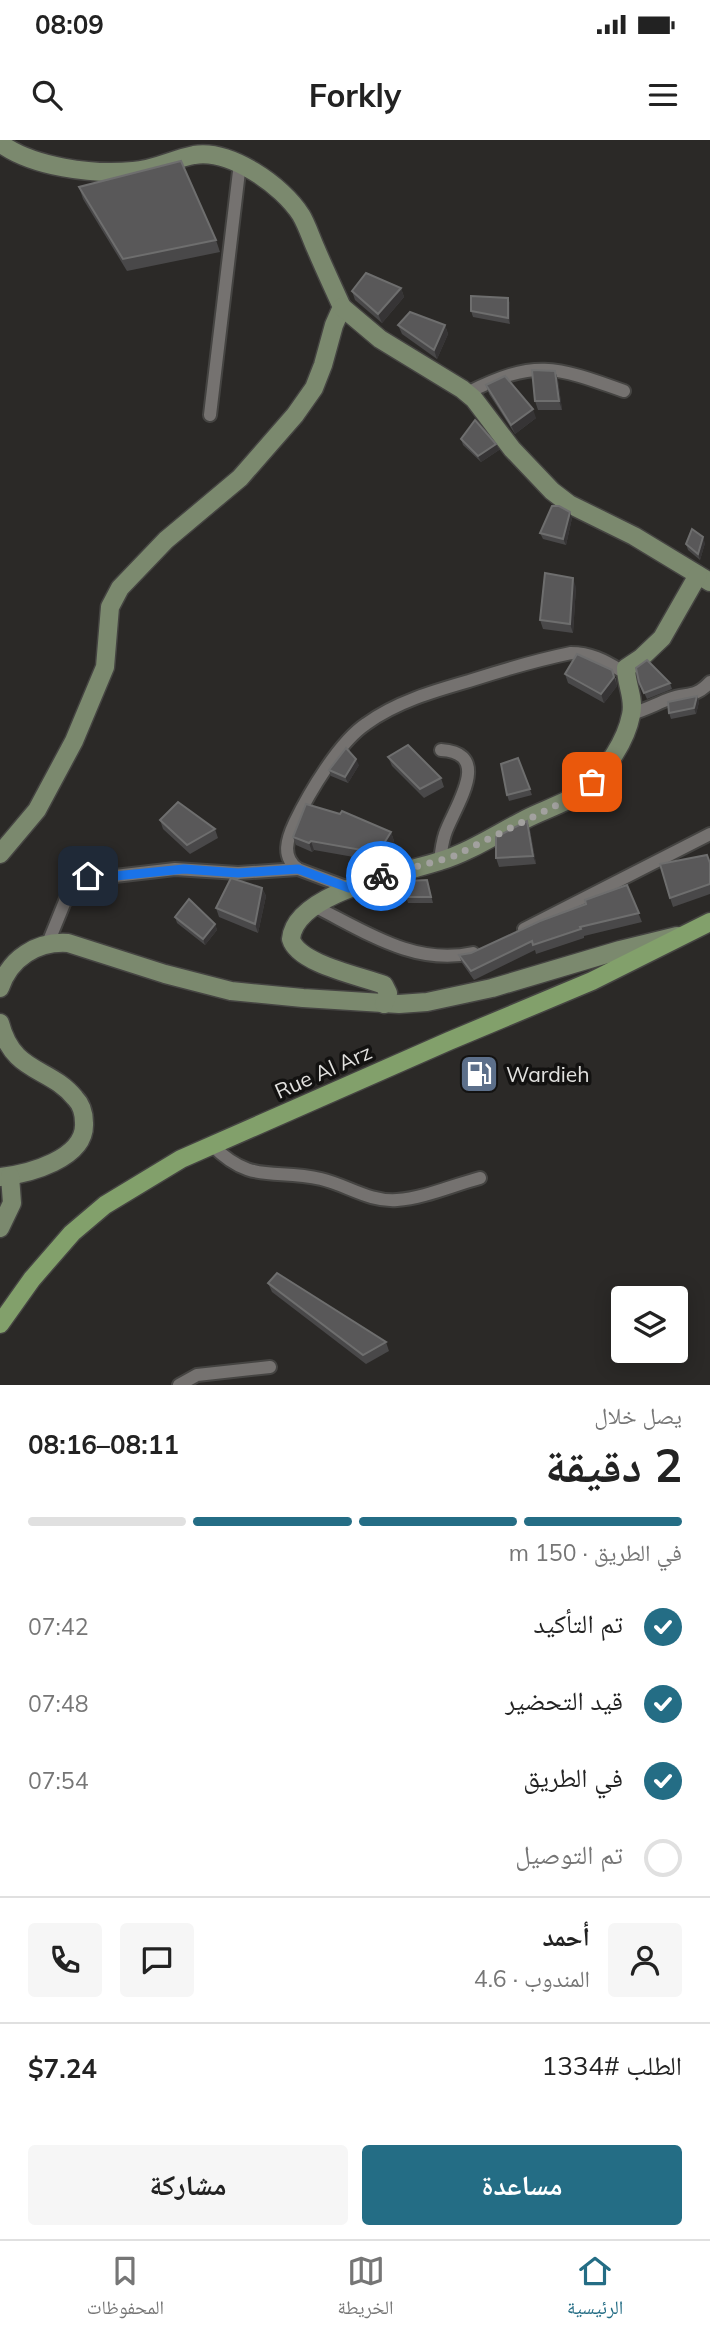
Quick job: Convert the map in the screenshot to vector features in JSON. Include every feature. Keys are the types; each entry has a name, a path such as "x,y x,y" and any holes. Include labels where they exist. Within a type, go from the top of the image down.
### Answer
{"main road":[{"name":"Rue Al Arz","path":"2,1313 72,1233 105,1205 181,1159 592,981 710,922"}],"street":[{"path":"0,143 15,154 94,172 134,171 195,155 219,155 240,163 281,191 301,215 342,307 380,339 467,393 512,449 552,491 569,504 634,536 704,578 662,638 626,668 620,670 593,656 571,653 433,691 366,723 350,737 305,801 290,831 287,854 292,865 298,869 349,888"},
{"path":"210,415 240,163"},
{"path":"0,854 37,810 74,741 105,667 110,607 120,588 166,540 240,478 295,415 314,388 342,307"},
{"path":"467,393 510,373 533,369 556,369 624,391"},
{"path":"384,1004 388,993 384,985 303,955 292,944 296,922 316,906 349,888 440,861 586,789 622,742 633,697 626,668"},
{"path":"631,714 652,708 670,698 705,697 710,682"},
{"path":"440,861 445,833 467,785 468,777 467,765 463,760 456,753 441,750"},
{"path":"509,937 710,834"},
{"path":"48,943 76,877 184,869 238,873 298,869"},
{"path":"316,906 367,933 414,953 455,956 485,949"},
{"path":"0,988 3,978 27,951 48,943 68,943 165,974 231,991 384,1004 427,1002 492,988 659,939 679,936"},
{"path":"0,1023 7,1045 24,1063 66,1089 76,1099 84,1124 82,1137 66,1155 31,1171 5,1177 12,1203 0,1228"},
{"path":"212,1145 230,1161 246,1170 269,1175 319,1178 373,1198 410,1198 480,1178"},
{"path":"182,1384 197,1375 270,1367"}],"building":[{"path":"181,161 216,240 123,259 79,187"},
{"path":"366,273 401,288 378,314 352,291"},
{"path":"471,296 508,298 508,318 471,311"},
{"path":"410,312 445,325 434,350 398,325"},
{"path":"532,370 555,371 559,401 535,401"},
{"path":"505,376 533,409 511,425 486,385"},
{"path":"475,420 496,444 478,456 461,439"},
{"path":"552,506 559,506 570,512 563,539 540,533"},
{"path":"692,529 703,537 698,554 686,544"},
{"path":"545,573 573,578 570,624 540,620"},
{"path":"577,654 612,670 614,677 601,694 565,674"},
{"path":"647,660 670,683 644,693 636,668"},
{"path":"697,696 694,708 669,713 668,702"},
{"path":"408,745 441,778 420,789 388,757"},
{"path":"346,748 356,759 345,777 329,770"},
{"path":"518,758 530,789 507,795 501,764"},
{"path":"178,802 215,829 187,845 160,820"},
{"path":"306,804 340,814 342,811 391,832 378,853 311,841 309,843 293,837"},
{"path":"527,821 533,856 496,858 496,837"},
{"path":"707,855 710,863 710,884 670,898 660,864"},
{"path":"231,878 262,888 255,924 216,908"},
{"path":"427,880 431,897 406,897 407,881"},
{"path":"627,885 639,913 580,927 581,929 533,945 532,941 471,971 459,955 471,953 540,921 586,904 585,900"},
{"path":"189,899 215,924 203,939 175,917"},
{"path":"277,1273 386,1342 363,1355 268,1283"}],"way so far":[{"path":"381,876 452,857 573,797 592,782"}],"place":[{"name":"Wardieh","path":"479,1074"}],"route":[{"path":"88,876 184,869 238,873 298,869 349,888 381,876"}]}
